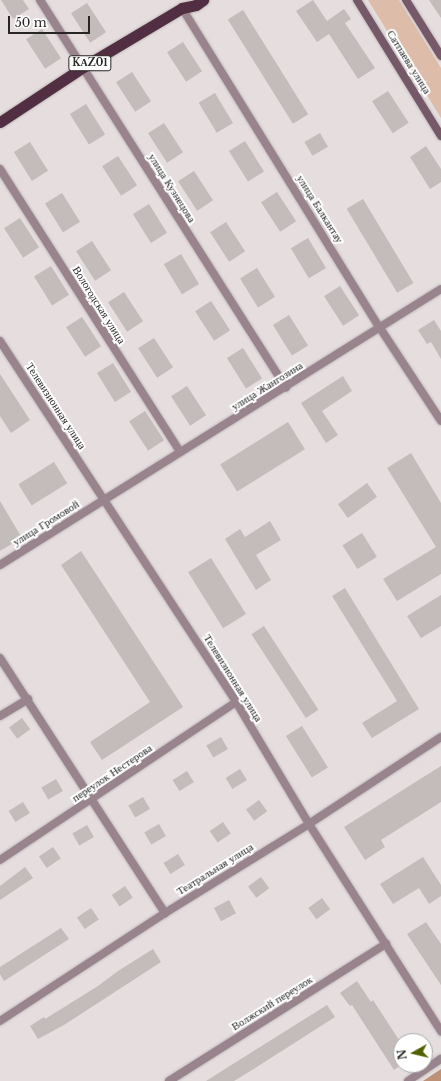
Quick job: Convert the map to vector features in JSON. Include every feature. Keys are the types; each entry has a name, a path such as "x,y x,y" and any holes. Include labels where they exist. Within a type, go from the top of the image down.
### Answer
{"highway":[{"name":"KАZ01","path":"0,122 83,67 184,4 196,5 203,0"}],"main road":[{"name":"Сатпаева улица","path":"357,0 441,136"},
{"path":"406,0 441,56"}],"street":[{"name":"улица Кузнецова","path":"40,0 286,388"},
{"name":"улица Балкантау","path":"184,4 380,328 441,421"},
{"name":"Вологодская улица","path":"0,169 180,452"},
{"name":"улица Жангозина","path":"104,499 286,388 441,289"},
{"name":"Телевизионная улица","path":"0,341 236,702 309,824 441,1031"},
{"name":"улица Громовой","path":"0,565 104,499"},
{"path":"0,658 28,699 165,913"},
{"path":"0,716 28,699"},
{"name":"переулок Нестерова","path":"0,860 93,800 236,702"},
{"name":"Театральная улица","path":"0,1021 165,913 309,824 441,737"},
{"name":"Волжский переулок","path":"169,1081 386,944"},
{"path":"408,1081 441,1059"}],"shaded area":[{"path":"368,0 399,0 441,68 441,118"},
{"path":"441,1069 441,1081 423,1081"}],"building":[{"path":"1,0 23,0 29,9 13,19"},
{"path":"313,0 327,21 344,9 351,19 345,23 375,68 358,79 329,34 317,42 296,11"},
{"path":"429,0 441,0 441,18"},
{"path":"87,3 106,32 90,43 71,13"},
{"path":"243,10 308,114 293,124 228,20"},
{"path":"42,29 61,58 45,69 26,39"},
{"path":"183,42 202,71 186,82 167,52"},
{"path":"132,72 151,101 135,112 116,82"},
{"path":"388,91 409,123 393,133 372,101"},
{"path":"215,93 233,123 217,133 199,103"},
{"path":"86,104 105,135 89,145 70,114"},
{"path":"164,123 183,152 167,163 148,133"},
{"path":"320,133 328,147 312,156 304,142"},
{"path":"245,141 264,172 248,182 229,151"},
{"path":"30,142 48,171 32,181 14,152"},
{"path":"426,146 441,169 441,182 430,189 410,157"},
{"path":"118,156 137,185 121,196 102,166"},
{"path":"194,171 213,200 197,211 178,181"},
{"path":"277,192 296,221 280,232 261,202"},
{"path":"62,193 80,222 63,232 45,204"},
{"path":"363,199 413,283 397,293 347,209"},
{"path":"149,204 167,233 151,243 133,214"},
{"path":"20,218 39,247 23,258 4,228"},
{"path":"226,222 245,251 229,262 210,232"},
{"path":"308,238 326,268 309,278 291,248"},
{"path":"92,241 111,270 95,281 76,251"},
{"path":"181,254 199,284 182,294 164,264"},
{"path":"51,266 69,295 52,305 34,277"},
{"path":"257,268 275,297 258,307 240,279"},
{"path":"340,286 359,315 343,326 324,296"},
{"path":"124,292 143,321 127,332 108,302"},
{"path":"211,301 230,330 214,341 195,311"},
{"path":"289,315 308,346 292,356 273,325"},
{"path":"82,317 101,346 85,357 66,327"},
{"path":"434,320 441,331 441,359 431,342 427,344 418,330"},
{"path":"154,338 173,367 157,378 138,348"},
{"path":"243,348 262,379 246,389 227,358"},
{"path":"113,363 131,392 115,402 97,373"},
{"path":"0,374 30,420 11,433 0,416"},
{"path":"343,376 352,391 322,411 338,435 326,443 301,403"},
{"path":"187,386 206,415 190,426 171,396"},
{"path":"145,411 164,440 148,451 129,421"},
{"path":"288,422 305,449 237,492 220,464"},
{"path":"411,453 441,503 441,574 397,601 383,579 436,547 387,468"},
{"path":"54,462 67,483 32,505 18,484"},
{"path":"367,483 377,497 348,518 338,504"},
{"path":"0,501 22,538 0,551"},
{"path":"270,521 281,540 256,555 271,580 256,590 225,539 240,529 245,537"},
{"path":"362,533 377,557 357,569 342,545"},
{"path":"81,551 183,707 102,760 90,742 150,702 61,565"},
{"path":"211,558 246,614 223,628 188,572"},
{"path":"345,588 419,709 372,738 362,723 397,701 332,596"},
{"path":"441,595 441,626 421,638 407,616"},
{"path":"264,626 318,710 306,718 251,634"},
{"path":"22,718 30,729 17,739 9,727"},
{"path":"302,726 328,768 312,778 286,736"},
{"path":"221,737 228,749 213,758 206,746"},
{"path":"441,766 441,802 381,840 385,847 365,860 344,827"},
{"path":"240,769 247,780 232,789 226,778"},
{"path":"187,771 194,782 179,791 173,780"},
{"path":"56,779 63,791 48,800 41,788"},
{"path":"143,797 150,809 135,818 128,806"},
{"path":"259,800 267,811 254,821 246,809"},
{"path":"23,802 30,813 15,822 9,811"},
{"path":"223,822 231,834 218,843 210,831"},
{"path":"159,824 166,836 151,845 144,832"},
{"path":"87,825 94,837 79,846 72,834"},
{"path":"53,847 61,859 47,868 39,857"},
{"path":"178,854 185,865 170,874 164,863"},
{"path":"423,857 441,885 441,896 429,904 419,888 393,904 380,884"},
{"path":"25,867 33,878 0,900 0,886"},
{"path":"261,877 269,888 256,898 248,886"},
{"path":"125,886 133,898 120,907 112,895"},
{"path":"322,898 330,909 316,919 308,908"},
{"path":"229,900 236,913 221,921 214,908"},
{"path":"91,908 99,920 85,929 77,918"},
{"path":"426,922 441,944 441,985 407,934"},
{"path":"61,928 69,939 4,981 0,974 0,967"},
{"path":"153,949 161,962 64,1025 38,1039 30,1026 44,1017 45,1019 98,986 118,971"},
{"path":"357,981 371,1002 373,1000 394,1033 393,1033 393,1068 352,1005 350,1006 340,993"},
{"path":"327,1005 335,1017 252,1070 234,1081 206,1081"}]}
